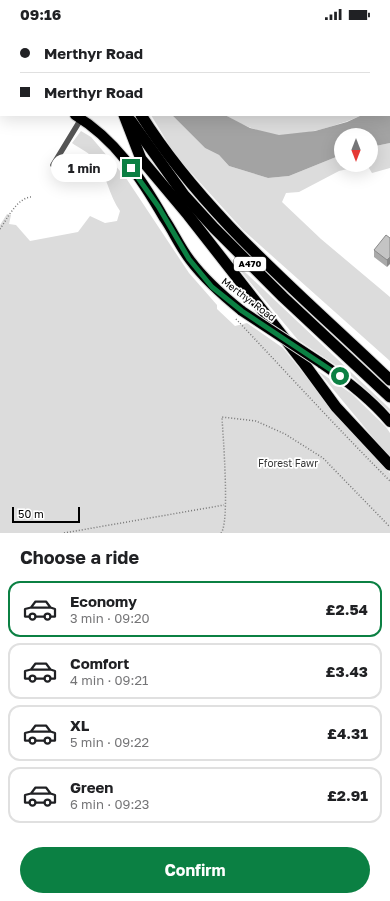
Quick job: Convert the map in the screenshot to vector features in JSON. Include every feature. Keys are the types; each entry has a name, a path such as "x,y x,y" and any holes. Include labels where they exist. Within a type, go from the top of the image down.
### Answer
{"highway":[{"path":"124,116 141,159 188,215 303,362 336,407 390,465"},
{"name":"A470","path":"129,116 144,141 184,195 214,228 283,297 390,397"},
{"name":"A470","path":"142,116 157,141 198,192 248,246 390,380"},
{"path":"356,347 390,370"}],"main road":[{"name":"Merthyr Road","path":"78,117 105,137 124,158 158,206 189,259 212,287 242,311 349,382 370,400 390,422"}],"lane":[{"path":"53,165 78,117"}],"path":[{"path":"0,229 13,209 26,198 31,197"},
{"path":"221,533 225,526 224,505 226,476 222,417 229,416 256,421 274,429 285,434 322,458 390,527"},
{"path":"64,533 224,505"}],"green space":[{"path":"152,116 173,116 205,148 219,155 229,166 268,178 289,176 334,158 334,172 337,172 299,192 286,193 282,202 321,239 390,297 390,361 243,230 175,155"},
{"path":"226,116 359,116 320,130 286,135 270,134"},
{"name":"Fforest Fawr","path":"81,131 91,137 126,178 189,273 217,305 217,309 235,326 247,323 283,348 325,400 390,473 390,533 0,533 0,225 7,214 11,215 9,224 16,225 30,241 78,232 90,216 105,223 117,221 120,211 113,199 99,166 90,155 72,143"},
{"path":"390,143 390,168 378,171 378,146"},
{"path":"229,257 387,406 390,409 390,412 350,375 298,340"},
{"path":"318,371 352,394 386,427 390,433 390,458"}],"shaded area":[{"path":"173,116 227,116 250,128 279,135 315,131 347,122 360,116 390,116 390,143 378,146 378,128 334,128 334,158 289,176 268,178 229,166 219,155 205,148"}],"building":[{"path":"386,235 390,238 390,257 387,260 374,250"}],"route":[{"path":"131,168 158,206 189,259 212,287 242,311 340,376"}]}
